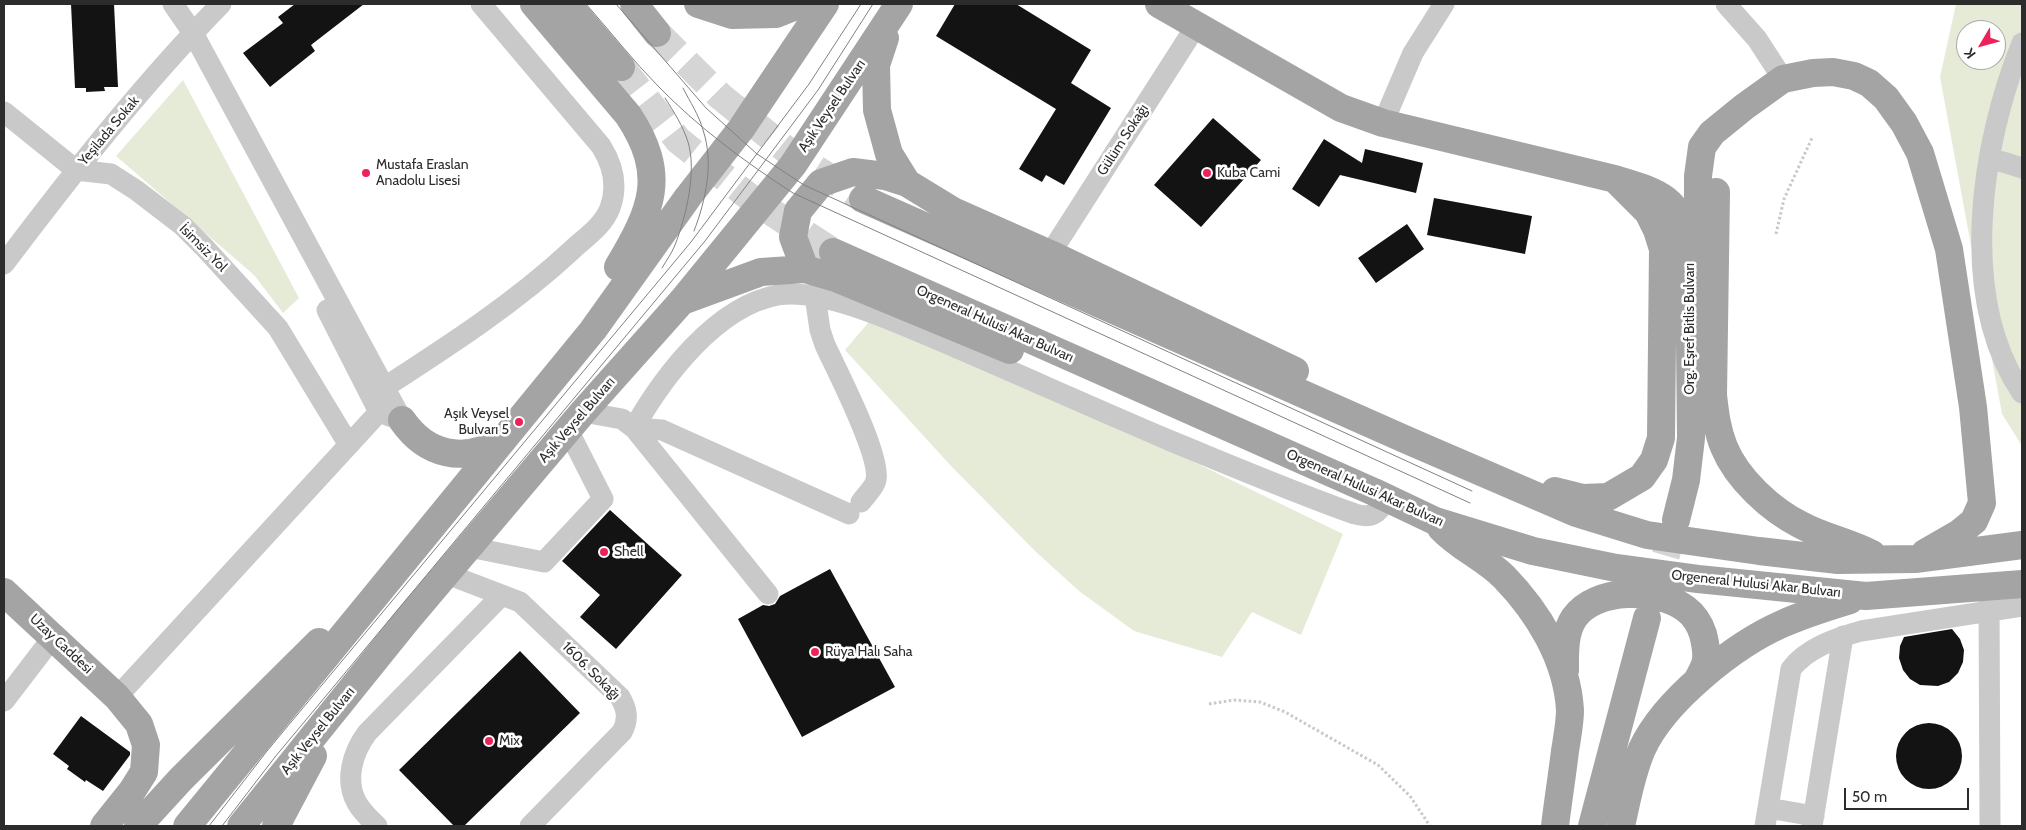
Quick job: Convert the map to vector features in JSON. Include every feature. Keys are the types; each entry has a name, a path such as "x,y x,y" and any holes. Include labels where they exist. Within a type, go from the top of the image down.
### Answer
{"main road":[{"path":"534,4 628,115 641,133 650,160 652,174 651,194 646,215 637,235 598,298 593,330"},
{"path":"567,4 621,67"},
{"path":"634,4 657,33"},
{"path":"698,4 732,15 776,14 801,4"},
{"path":"187,826 501,440 519,422 593,330 688,197 741,128 825,4"},
{"name":"Org. Eşref Bitlis Bulvarı","path":"1159,4 1341,108 1384,123 1615,179 1663,196 1684,222 1689,242 1691,438 1686,480 1676,520"},
{"path":"896,9 876,65 877,110 889,154 907,183"},
{"name":"Aşık Veysel Bulvarı","path":"241,826 469,547 575,421 682,301 793,165 896,9"},
{"path":"1689,242 1698,221 1698,176 1702,147 1712,133 1783,79 1813,73 1833,72 1861,79 1878,89 1904,123 1920,153 1949,249 1973,408 1982,503 1974,521 1958,534 1915,558"},
{"path":"1730,118 1717,146 1713,385 1715,419 1725,449 1746,482 1770,505 1800,525 1860,548 1882,560"},
{"path":"805,269 793,237 798,211 821,184 854,172 885,176 907,183 953,211 1050,254 1326,386 1409,441"},
{"path":"1493,477 1583,498 1608,498 1642,477 1654,460 1661,438 1663,250 1657,230 1648,212 1633,200 1615,179"},
{"path":"864,200 1576,513 1647,535 1838,560 1915,558 2022,545"},
{"name":"Orgeneral Hulusi Akar Bulvarı","path":"833,252 1435,521 1532,551 1616,568 1698,579 1866,596 1989,599 2022,584"},
{"path":"682,301 761,272 805,269 836,278 1298,470 1380,495"},
{"path":"391,416 424,443 443,452 461,454 480,451 501,440"},
{"path":"1435,521 1454,541 1502,575 1520,594 1540,620 1565,679"},
{"path":"138,826 181,779 419,542"},
{"name":"Uzay Caddesi","path":"4,592 117,697 139,724 146,745 144,772 132,791 104,826"},
{"path":"1555,826 1570,710 1565,679 1565,643 1574,619 1588,605 1604,598 1626,593 1649,595 1670,600 1687,609 1700,626 1705,642 1706,660 1697,681"},
{"path":"1621,826 1634,770 1643,748 1655,726 1697,681 1740,646 1781,624 1818,610 1866,596"},
{"path":"1592,826 1647,618"},
{"path":"276,826 342,702"},
{"path":"1598,826 1603,782"}],"street":[{"path":"162,4 189,37 385,387 391,416"},
{"path":"173,4 322,300 391,416"},
{"name":"Yeşilada Sokak","path":"4,264 76,170 189,37 221,4"},
{"path":"385,387 457,341 527,289 600,224 610,207 614,189 611,166 601,146 481,4"},
{"path":"1384,123 1413,53 1444,4"},
{"path":"1726,4 1757,40 1783,79"},
{"name":"Gülüm Sokağı","path":"1050,254 1196,26"},
{"path":"2022,42 2000,104 1989,159 1983,232 1988,304 2002,356 2022,393"},
{"path":"4,112 76,170"},
{"path":"1989,159 2022,168"},
{"name":"İsimsiz Yol","path":"76,170 110,174 160,208 204,247 278,328 348,446"},
{"path":"634,428 652,396 671,371 698,342 721,323 742,308 762,299 780,295 808,294 835,300 894,322 1170,440 1355,514 1366,517 1381,509 1380,495"},
{"path":"634,428 662,430 855,508 876,482 876,468 871,448 825,345 820,330 815,296"},
{"path":"117,697 348,446 391,416"},
{"path":"469,547 544,562 603,499 575,421 622,419 634,428 768,594"},
{"name":"1606. Sokağı","path":"447,574 520,602 620,697 625,706 627,715 622,732 530,826"},
{"path":"377,826 356,802 353,792 353,761 361,742 367,733 502,595"},
{"path":"1843,636 1813,821 1766,817 1791,669 1805,654 1843,636 1989,599 2022,606"},
{"path":"1989,599 1990,826"},
{"path":"4,701 53,637"}],"path":[{"path":"1776,234 1784,199 1812,138"},
{"path":"1209,704 1234,700 1260,702 1285,712 1378,765 1410,796 1430,826"}],"green space":[{"path":"1956,4 2022,4 2022,446 2002,414 1940,77"},
{"path":"183,80 299,298 283,313 254,275 116,156"},
{"path":"880,309 1343,534 1301,635 1252,612 1222,657 1134,631 1079,591 1035,551 952,467 845,350"}],"building":[{"path":"71,4 114,4 118,87 104,87 105,91 86,92 86,88 75,88"},
{"path":"295,4 364,4 311,45 315,51 270,87 243,53 283,23 278,17"},
{"path":"955,4 1016,4 1091,50 1071,83 1111,108 1064,185 1046,175 1042,182 1019,169 1056,109 936,36"},
{"name":"Kuba Cami","path":"1213,118 1261,160 1201,227 1154,185"},
{"path":"1324,139 1362,163 1365,149 1423,163 1416,193 1340,175 1319,207 1292,189"},
{"path":"1434,198 1532,216 1525,254 1427,235"},
{"path":"1407,224 1424,249 1376,283 1358,258"},
{"path":"610,510 682,575 616,649 580,617 600,595 562,561"},
{"path":"830,569 895,687 802,737 738,619 763,605 775,604 780,596"},
{"path":"1952,629 1960,639 1964,650 1963,662 1958,673 1949,682 1938,686 1920,685 1910,679 1903,670 1899,658 1900,646 1904,637"},
{"name":"Mix","path":"520,651 580,713 464,826 454,826 399,770"},
{"path":"81,716 130,752 130,755 103,791 86,780 85,782 67,769 69,766 53,754"},
{"path":"1929,723 1941,726 1952,733 1959,744 1962,756 1959,768 1952,779 1941,786 1929,789 1917,786 1906,779 1899,768 1896,756 1899,744 1906,733 1917,726"}],"tunnel":[{"path":"657,33 720,96 789,152 863,199"},
{"path":"621,67 678,140 753,200 833,252"},
{"path":"1654,596 1676,520"}],"tram line":[{"path":"586,4 649,77 674,102 740,157 793,193 1470,503"},
{"path":"616,4 706,108 757,154 804,185 1472,491"},
{"path":"209,826 267,751 691,242 809,84 861,4"},
{"path":"222,826 275,757 705,241 818,90 873,4"},
{"path":"683,88 701,124 708,155 705,194 694,231"},
{"path":"662,268 674,248 679,234 691,180 688,142 678,119 665,98"}],"place":[{"name":"Mustafa Eraslan Anadolu Lisesi","path":"366,173"},
{"name":"Kuba Cami","path":"1207,173"},
{"name":"Aşık Veysel Bulvarı 5","path":"519,422"},
{"name":"Shell","path":"604,552"},
{"name":"Rüya Halı Saha","path":"815,652"},
{"name":"Mix","path":"489,741"}]}
